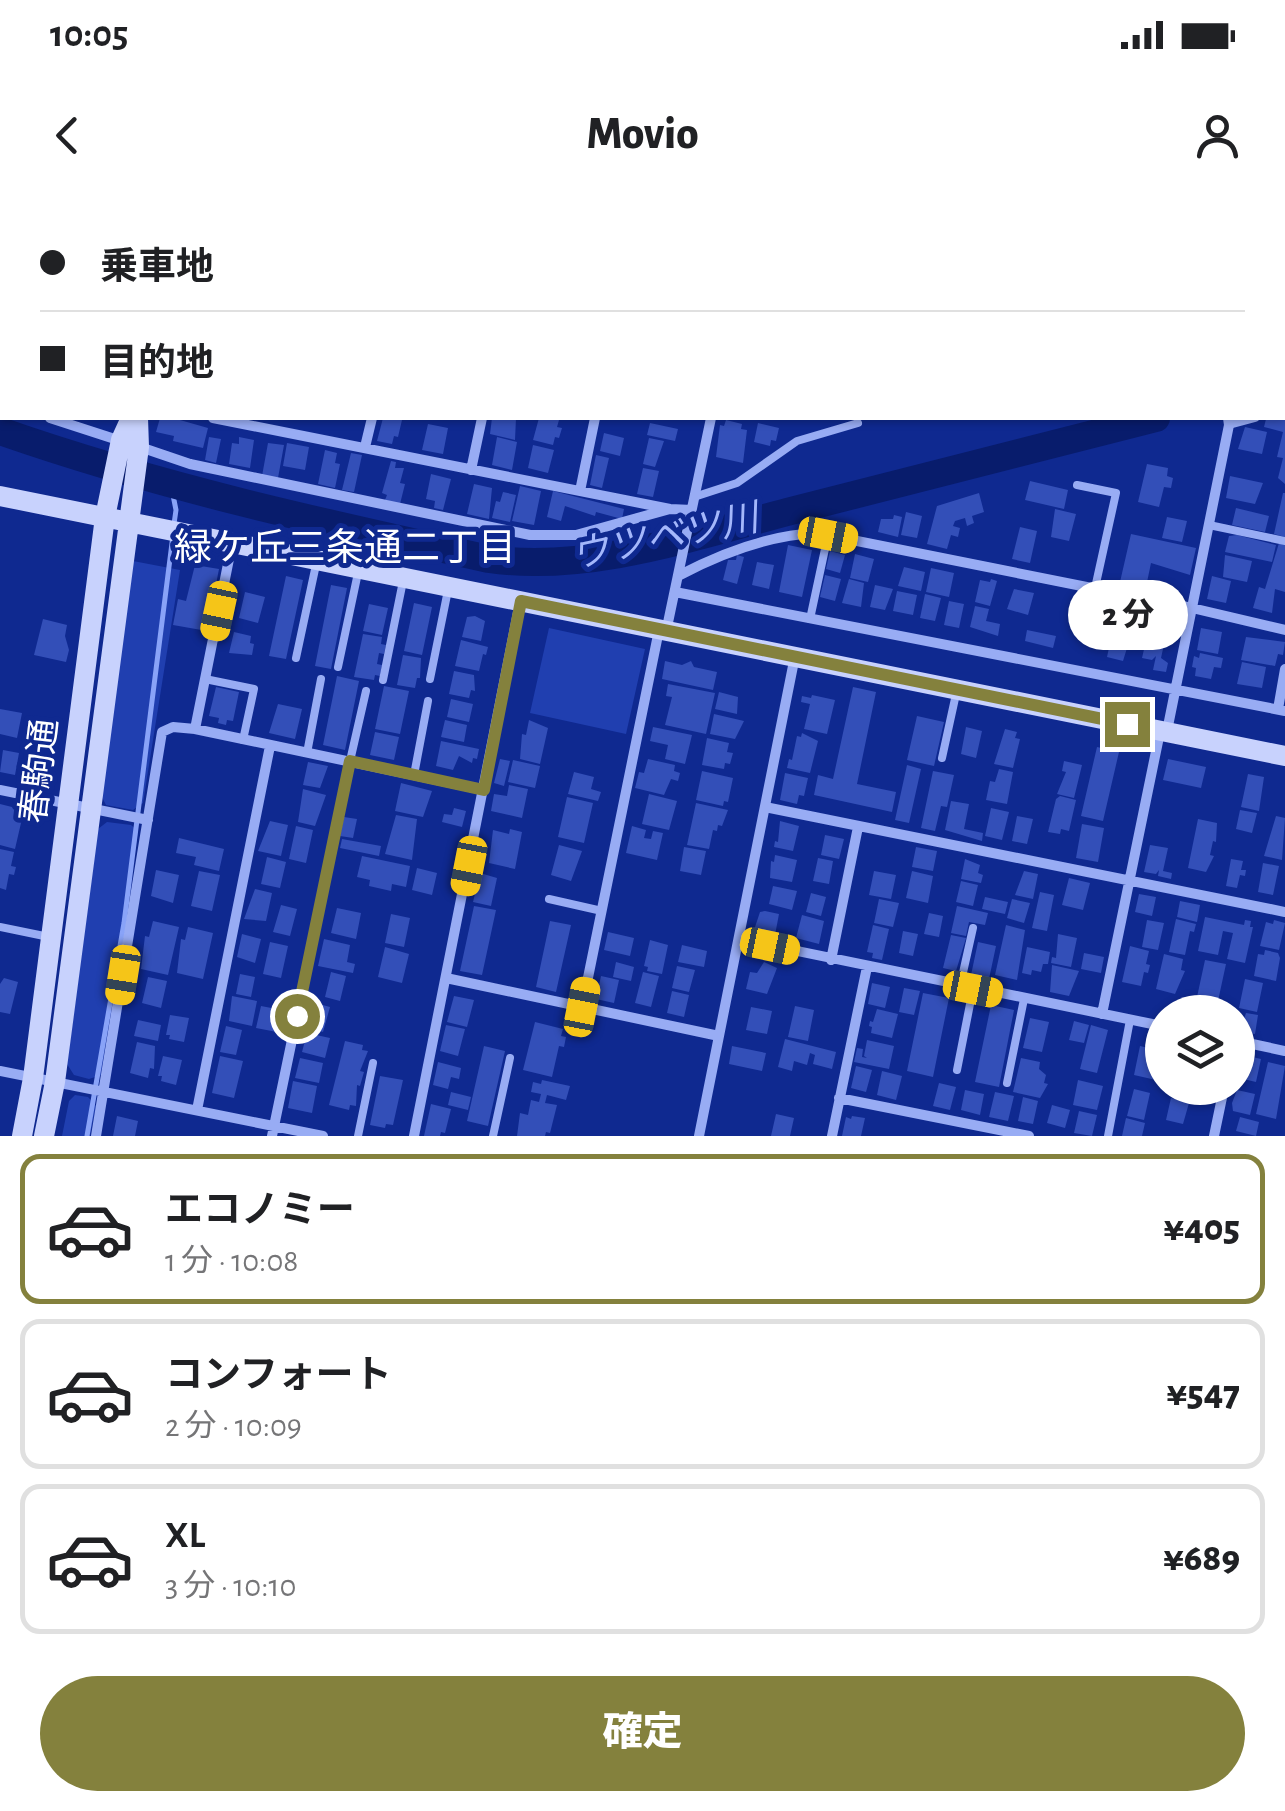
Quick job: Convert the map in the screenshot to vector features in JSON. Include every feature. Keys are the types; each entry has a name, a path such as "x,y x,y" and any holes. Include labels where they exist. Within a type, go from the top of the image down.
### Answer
{"street":[{"path":"55,420 129,450 530,534 576,535 670,509"},
{"name":"春駒通","path":"22,1136 44,1080 118,509 135,420"},
{"path":"366,446 372,420"},
{"path":"470,470 482,420"},
{"path":"580,491 595,420"},
{"path":"582,1007 663,631 680,575 711,420"},
{"path":"1102,1014 1128,881 1175,690 1228,420"},
{"path":"261,422 470,470 691,514"},
{"path":"0,496 118,509 232,543 1285,756"},
{"path":"680,575 720,554 796,534 828,535 1285,630"},
{"path":"195,729 232,543"},
{"path":"676,592 1281,710 1285,669"},
{"path":"414,1136 521,601"},
{"path":"700,1136 795,656"},
{"path":"96,1136 162,732 173,727 195,729 484,790"},
{"path":"197,1110 270,746"},
{"path":"273,1131 350,761"},
{"path":"0,790 148,820"},
{"name":"春駒通","path":"44,1136 51,937 79,806"},
{"path":"765,807 1285,912"},
{"path":"831,960 858,827"},
{"path":"739,939 1145,1023"},
{"path":"832,1136 867,968"},
{"path":"446,978 720,1036"},
{"path":"1255,1045 1285,1052"},
{"path":"0,1071 197,1110 273,1131 323,1136"},
{"path":"839,1098 966,1130 1029,1136"},
{"path":"1214,1136 1220,1105"}],"lane":[{"path":"694,497 737,484 797,441 858,423"},
{"path":"1077,485 1116,494 1096,588"},
{"path":"1208,525 1285,542"},
{"path":"810,618 828,535"},
{"path":"296,658 317,560"},
{"path":"338,667 359,568"},
{"path":"383,680 404,578"},
{"path":"430,679 449,587"},
{"path":"205,679 254,690 244,740"},
{"path":"307,753 321,679"},
{"path":"942,758 957,689"},
{"path":"350,761 366,691"},
{"path":"414,775 428,701"},
{"path":"548,899 602,911"},
{"path":"0,927 51,937"},
{"path":"960,986 973,928"},
{"path":"957,1070 973,989"},
{"path":"1007,1083 1024,999"},
{"path":"1108,1136 1130,1020"},
{"path":"493,1136 510,1058"},
{"path":"358,1136 373,1064"}],"shaded area":[{"path":"133,561 180,570 143,803 133,810 106,805 100,793"},
{"path":"549,628 645,649 626,734 530,713"},
{"path":"107,822 131,825 138,831 101,1075 89,1079 74,1075 67,1064 98,829"},
{"path":"75,1095 88,1097 96,1106 90,1136 62,1136 69,1101"}],"building":[{"path":"159,420 180,420 208,428 203,448 173,441 174,436 156,432"},
{"path":"382,420 402,420 392,444 377,441"},
{"path":"492,420 516,420 515,440 490,434"},
{"path":"538,420 559,420 557,427 562,428 553,445 533,440"},
{"path":"726,420 742,424 741,429 747,430 743,463 716,457 720,425 724,426"},
{"path":"1266,420 1285,420 1285,484 1278,478 1283,458 1277,457 1283,432 1264,427"},
{"path":"650,423 678,429 675,441 647,435"},
{"path":"758,423 779,428 776,441 771,440 770,446 754,442"},
{"path":"428,424 448,428 443,454 422,450"},
{"path":"1245,427 1267,432 1262,454 1238,449"},
{"path":"604,433 624,438 620,456 600,451"},
{"path":"209,437 221,439 216,463 205,460"},
{"path":"239,437 254,440 250,468 229,464 232,443 239,444"},
{"path":"497,437 517,442 512,470 492,465"},
{"path":"649,438 664,441 655,467 643,464"},
{"path":"268,443 284,445 278,478 262,476"},
{"path":"287,443 309,447 305,470 283,466"},
{"path":"533,445 554,450 548,473 528,468"},
{"path":"325,450 337,453 335,463 340,464 335,488 318,484"},
{"path":"351,453 362,455 354,492 342,490"},
{"path":"596,455 609,458 602,488 590,485"},
{"path":"391,461 396,462 395,468 404,468 400,504 385,500 387,495 382,493"},
{"path":"1147,464 1168,468 1167,476 1173,478 1171,488 1164,487 1159,507 1138,502"},
{"path":"643,468 659,471 653,497 637,494"},
{"path":"431,474 451,479 443,510 434,508 435,501 426,499"},
{"path":"1230,476 1263,483 1255,504 1226,498"},
{"path":"1030,481 1068,490 1064,509 1025,500"},
{"path":"474,484 492,488 489,519 467,514"},
{"path":"520,486 541,491 534,525 512,521"},
{"path":"553,491 624,509 622,519 596,512 595,516 565,506 561,521 547,517"},
{"path":"503,492 516,495 510,522 492,518"},
{"path":"979,493 984,512 972,516 974,523 967,526 965,518 955,521 953,526 960,528 958,537 951,535 947,549 927,544 937,506"},
{"path":"1285,493 1285,537 1274,534"},
{"path":"1236,508 1269,516 1265,532 1232,525"},
{"path":"1055,509 1076,514 1069,541 1051,537"},
{"path":"906,512 922,516 917,538 901,535"},
{"path":"894,515 902,517 898,537 878,532 881,519 893,519"},
{"path":"1167,517 1187,521 1182,542 1162,538"},
{"path":"1020,527 1037,531 1030,563 1012,559"},
{"path":"1131,534 1196,548 1190,575 1151,563 1146,587 1120,582"},
{"path":"1229,536 1276,545 1272,562 1225,552"},
{"path":"1279,543 1285,545 1285,592 1275,589 1272,613 1253,608 1259,587 1265,589"},
{"path":"788,545 812,550 802,597 779,592"},
{"path":"830,551 845,555 840,573 826,569"},
{"path":"855,554 874,559 868,582 850,578"},
{"path":"737,555 744,557 737,584 723,580 728,560 736,560"},
{"path":"1225,555 1252,561 1247,582 1223,577"},
{"path":"757,562 774,565 769,589 752,585"},
{"path":"195,565 219,569 207,631 173,625 178,599 186,601"},
{"path":"904,567 925,572 921,591 898,586"},
{"path":"931,568 954,573 949,597 926,592"},
{"path":"825,575 841,579 835,601 820,597"},
{"path":"286,576 303,580 286,659 269,656"},
{"path":"1212,576 1231,581 1226,603 1207,599"},
{"path":"849,579 864,583 861,607 842,603"},
{"path":"980,580 997,581 990,606 975,602"},
{"path":"331,585 347,588 331,669 315,666"},
{"path":"875,585 893,589 885,610 870,607"},
{"path":"1014,589 1034,593 1028,615 1007,609"},
{"path":"897,591 917,595 913,615 893,611"},
{"path":"245,592 265,597 258,623 239,618"},
{"path":"925,594 941,598 935,621 920,618"},
{"path":"949,601 964,604 959,628 944,625"},
{"path":"414,603 432,607 422,655 404,651"},
{"path":"369,604 388,608 382,635 363,631"},
{"path":"975,606 989,609 986,621 1000,624 998,636 970,627"},
{"path":"1118,611 1133,614 1128,636 1114,633"},
{"path":"467,617 485,621 481,641 462,637"},
{"path":"43,619 67,625 66,662 34,655"},
{"path":"1151,619 1169,622 1161,658 1168,663 1166,672 1153,670 1156,656 1152,660 1142,658"},
{"path":"1201,628 1222,632 1218,654 1197,650"},
{"path":"1027,630 1056,636 1053,648 1025,641"},
{"path":"234,632 251,636 252,655 229,653"},
{"path":"363,634 382,637 381,644 386,645 384,654 379,653 380,676 375,675 374,680 354,677"},
{"path":"1112,634 1136,640 1134,649 1127,648 1123,661 1107,657"},
{"path":"1246,637 1285,642 1283,655 1278,654 1275,666 1241,660"},
{"path":"461,640 488,647 479,671 455,666"},
{"path":"1200,653 1223,658 1221,668 1214,667 1211,679 1195,676 1194,656 1199,658"},
{"path":"403,655 421,658 415,688 397,685"},
{"path":"665,661 682,665 691,661 694,667 717,672 713,690 662,679"},
{"path":"1242,662 1266,667 1262,688 1237,684"},
{"path":"454,671 474,675 475,691 471,690 469,698 449,694"},
{"path":"337,676 359,681 345,750 323,745"},
{"path":"668,684 715,693 706,734 665,725 672,697 666,696"},
{"path":"384,686 409,691 400,734 375,729"},
{"path":"216,687 239,692 233,721 227,720 226,725 209,716"},
{"path":"853,687 876,692 857,784 896,792 892,812 814,795 818,775 833,779"},
{"path":"719,692 738,697 737,714 715,709"},
{"path":"802,696 835,700 827,734 804,729 810,704 801,702"},
{"path":"451,699 473,704 469,722 447,717"},
{"path":"278,704 302,709 295,739 269,733"},
{"path":"0,709 22,713 17,738 0,734"},
{"path":"714,714 744,721 735,739 710,734"},
{"path":"917,716 944,722 934,766 907,760"},
{"path":"445,720 467,725 464,742 441,737"},
{"path":"529,720 548,728 540,764 520,759 522,734 526,735"},
{"path":"653,727 692,735 685,764 665,759 668,745 650,741"},
{"path":"966,727 982,731 976,758 961,754"},
{"path":"1005,729 1017,732 1015,738 1020,739 1013,768 994,764"},
{"path":"375,732 399,737 394,760 370,755"},
{"path":"802,733 818,741 810,773 787,768 797,736"},
{"path":"707,738 729,743 727,752 733,753 724,769 702,765"},
{"path":"441,741 479,749 477,759 473,758 472,763 459,756 453,770 436,766"},
{"path":"28,747 43,750 34,788 19,785"},
{"path":"1097,747 1119,752 1103,821 1081,816"},
{"path":"3,750 19,753 15,775 0,772"},
{"path":"500,759 510,761 504,786 494,783"},
{"path":"648,759 675,765 674,771 680,773 678,781 671,779 664,795 635,788"},
{"path":"1168,759 1206,767 1201,788 1163,780"},
{"path":"513,760 540,766 535,788 508,782"},
{"path":"1064,761 1082,765 1074,798 1057,794 1066,772 1062,771"},
{"path":"308,762 328,766 320,788 303,785"},
{"path":"907,765 921,769 909,823 895,820"},
{"path":"999,769 1013,772 1007,804 986,800 990,781 995,782"},
{"path":"702,771 733,778 728,802 724,801 723,806 696,800"},
{"path":"933,771 954,775 947,807 941,806 935,831 921,828"},
{"path":"574,772 594,777 591,789 601,792 598,801 568,794"},
{"path":"785,773 808,778 804,796 799,795 797,804 780,800"},
{"path":"1248,774 1264,777 1259,811 1241,807"},
{"path":"401,783 432,791 423,817 395,811"},
{"path":"509,785 528,789 522,818 491,811 494,794 507,796"},
{"path":"303,789 326,795 315,826 298,822"},
{"path":"649,794 677,801 669,830 642,824"},
{"path":"1060,796 1076,800 1069,831 1061,829 1060,834 1048,832"},
{"path":"567,797 593,803 584,843 558,837"},
{"path":"951,801 969,804 964,829 983,833 982,841 945,830"},
{"path":"696,803 728,810 722,826 713,830 709,849 687,845"},
{"path":"0,804 24,810 15,849 0,845"},
{"path":"454,808 466,811 462,827 442,822 444,814 452,815"},
{"path":"991,808 1009,812 1002,840 985,836"},
{"path":"1240,810 1257,813 1252,833 1236,829"},
{"path":"396,815 417,819 412,860 385,854"},
{"path":"1017,816 1033,819 1027,844 1012,841"},
{"path":"1276,816 1285,818 1282,860 1264,856"},
{"path":"344,817 357,819 353,838 340,836"},
{"path":"1198,819 1217,823 1216,842 1213,841 1210,855 1214,856 1206,872 1188,868"},
{"path":"270,821 288,825 281,856 258,851"},
{"path":"780,821 799,826 793,851 774,847"},
{"path":"1082,824 1104,828 1098,862 1076,858"},
{"path":"296,826 313,830 306,863 289,859"},
{"path":"632,826 646,830 644,838 651,839 653,831 663,833 657,860 626,853"},
{"path":"510,829 522,832 515,869 489,863 493,830 509,834"},
{"path":"825,835 844,839 839,859 821,855"},
{"path":"179,838 224,849 219,871 194,865 196,857 176,853"},
{"path":"342,839 381,846 379,856 340,848"},
{"path":"559,845 582,851 571,881 551,875"},
{"path":"1150,845 1168,848 1163,871 1172,873 1171,879 1158,876 1159,870 1156,874 1144,872"},
{"path":"684,847 706,851 701,875 680,871"},
{"path":"916,847 937,851 933,871 912,867"},
{"path":"0,849 14,852 11,866 16,867 14,875 9,874 6,890 0,888"},
{"path":"775,855 797,860 792,882 770,878"},
{"path":"362,856 410,866 406,887 392,884 391,891 369,886 370,880 357,877"},
{"path":"267,857 286,862 280,888 261,884"},
{"path":"818,858 833,861 829,884 813,881"},
{"path":"965,859 980,865 981,883 961,879"},
{"path":"1231,859 1243,861 1241,870 1246,870 1245,876 1240,875 1237,888 1226,886"},
{"path":"1263,863 1279,866 1273,895 1258,892"},
{"path":"417,868 437,873 432,895 412,890"},
{"path":"156,870 179,875 173,903 151,896"},
{"path":"199,871 220,875 212,911 191,906"},
{"path":"874,871 896,875 891,899 869,895"},
{"path":"912,871 933,876 928,903 906,898"},
{"path":"1024,871 1038,874 1033,899 1015,895"},
{"path":"480,873 497,878 491,906 473,902"},
{"path":"1069,878 1090,883 1083,910 1062,905"},
{"path":"961,881 978,885 973,906 956,902"},
{"path":"773,886 797,891 792,910 769,904"},
{"path":"255,889 272,893 266,921 244,919"},
{"path":"1040,892 1054,895 1047,931 1032,928"},
{"path":"811,893 826,897 821,916 806,912"},
{"path":"1139,894 1156,897 1152,916 1135,912"},
{"path":"985,897 1008,902 1005,914 982,909"},
{"path":"879,899 899,903 893,927 874,923"},
{"path":"1012,899 1030,903 1024,923 1007,918"},
{"path":"1180,901 1200,905 1197,922 1177,917"},
{"path":"281,905 297,909 290,936 273,932"},
{"path":"474,906 496,910 482,975 460,971"},
{"path":"957,906 988,913 985,925 969,922 966,936 951,933"},
{"path":"337,908 361,913 356,939 331,933"},
{"path":"760,912 779,914 775,935 765,933 764,939 752,936"},
{"path":"929,913 943,916 939,937 924,934"},
{"path":"391,914 410,918 404,947 385,943"},
{"path":"802,915 824,921 819,944 796,938"},
{"path":"1205,917 1244,925 1245,920 1251,921 1245,963 1227,959 1233,933 1223,931 1218,955 1198,951"},
{"path":"1176,919 1196,924 1194,932 1190,931 1185,955 1169,952"},
{"path":"1147,920 1164,923 1158,950 1142,947"},
{"path":"1274,920 1285,923 1279,950 1260,946 1266,922 1273,924"},
{"path":"153,921 179,927 168,975 141,969 145,936 149,937"},
{"path":"550,921 571,925 556,992 536,987"},
{"path":"873,925 889,929 882,960 867,952"},
{"path":"1006,925 1025,930 1017,980 995,975"},
{"path":"188,927 213,933 203,979 177,973 181,939 185,940"},
{"path":"903,931 918,934 913,956 899,953"},
{"path":"608,932 634,938 630,956 604,950"},
{"path":"242,934 261,939 255,963 237,957"},
{"path":"1058,934 1077,938 1071,967 1051,963 1052,957 1056,958"},
{"path":"951,935 966,938 956,971 943,968"},
{"path":"324,939 350,945 347,962 355,964 353,973 318,966"},
{"path":"650,940 668,945 662,974 647,971 644,966"},
{"path":"270,942 288,946 281,978 263,974"},
{"path":"978,942 996,946 989,979 971,975"},
{"path":"682,945 707,951 704,967 678,962"},
{"path":"1130,946 1149,951 1146,964 1150,965 1141,986 1122,982"},
{"path":"385,947 409,954 402,983 378,977"},
{"path":"1027,947 1050,952 1048,964 1043,964 1041,972 1022,973"},
{"path":"1265,950 1278,953 1280,958 1276,981 1254,976 1258,954 1264,955"},
{"path":"1084,953 1104,957 1101,973 1081,969"},
{"path":"1164,954 1183,959 1181,970 1185,971 1175,994 1156,989"},
{"path":"1205,960 1226,964 1219,995 1197,995"},
{"path":"616,962 634,967 631,981 613,977"},
{"path":"764,962 777,968 767,994 746,989 750,972 757,973"},
{"path":"1052,965 1079,971 1069,996 1050,992"},
{"path":"677,966 695,970 689,992 672,988"},
{"path":"331,972 346,976 340,1001 325,997"},
{"path":"643,972 659,976 651,1007 635,1003"},
{"path":"240,974 255,977 251,997 236,994"},
{"path":"601,976 619,980 614,1003 596,999"},
{"path":"148,977 167,981 161,1008 142,1003"},
{"path":"4,978 18,982 10,1014 0,1012 0,984"},
{"path":"1245,979 1263,983 1257,1012 1255,995 1242,995"},
{"path":"872,983 890,987 885,1008 868,1004"},
{"path":"904,988 920,991 914,1015 899,1012"},
{"path":"672,991 689,995 684,1017 667,1013"},
{"path":"923,993 949,998 933,1077 907,1071"},
{"path":"232,996 257,1001 252,1026 229,1021"},
{"path":"454,996 474,1000 467,1027 447,1022"},
{"path":"319,1004 330,1007 323,1032 310,1027 312,1007 318,1009"},
{"path":"991,1005 1014,1010 999,1087 975,1082"},
{"path":"261,1006 287,1011 282,1033 256,1028"},
{"path":"795,1006 814,1010 808,1041 788,1037"},
{"path":"751,1007 772,1011 767,1034 746,1030"},
{"path":"877,1009 898,1014 892,1038 871,1033 870,1021 873,1022"},
{"path":"170,1015 189,1018 184,1042 166,1035"},
{"path":"1030,1018 1049,1022 1042,1052 1023,1048"},
{"path":"138,1020 161,1025 158,1041 134,1036"},
{"path":"1074,1021 1089,1025 1084,1043 1069,1040"},
{"path":"535,1022 563,1029 561,1036 566,1037 564,1047 559,1046 552,1077 523,1070"},
{"path":"446,1025 465,1029 458,1056 440,1051"},
{"path":"1091,1025 1108,1030 1097,1073 1080,1069"},
{"path":"226,1026 242,1030 236,1055 220,1052"},
{"path":"307,1033 330,1038 325,1058 302,1052"},
{"path":"785,1039 836,1052 832,1069 813,1064 815,1055 810,1053 807,1065 794,1061 792,1071 778,1067"},
{"path":"867,1040 894,1046 889,1069 854,1062 857,1048 863,1049 862,1057 867,1058"},
{"path":"345,1041 363,1045 362,1050 368,1051 360,1071 364,1072 360,1086 357,1085 356,1106 350,1105 349,1110 329,1105"},
{"path":"137,1042 155,1046 154,1069 150,1068 148,1078 130,1073"},
{"path":"484,1046 505,1051 488,1126 467,1121"},
{"path":"732,1046 766,1053 762,1071 729,1064"},
{"path":"1140,1046 1145,1047 1145,1078 1134,1075"},
{"path":"163,1056 182,1060 176,1085 161,1081 162,1076 158,1076"},
{"path":"220,1056 243,1061 234,1098 212,1093"},
{"path":"300,1058 323,1063 319,1083 295,1078"},
{"path":"1021,1058 1040,1062 1039,1069 1046,1075 1044,1083 1048,1084 1040,1098 1013,1092"},
{"path":"1255,1058 1261,1059 1255,1082"},
{"path":"438,1062 461,1068 459,1079 451,1077 448,1089 433,1085"},
{"path":"1268,1062 1285,1066 1276,1119 1256,1114"},
{"path":"856,1066 872,1070 866,1092 851,1088"},
{"path":"882,1071 902,1076 896,1100 877,1095"},
{"path":"380,1076 403,1080 393,1125 386,1124 385,1128 370,1125"},
{"path":"542,1080 570,1086 566,1100 547,1095 545,1103 557,1105 550,1133 517,1136 520,1113 528,1115 531,1100 539,1102 541,1094 531,1092 533,1082 541,1084"},
{"path":"1078,1080 1103,1086 1097,1110 1073,1105"},
{"path":"293,1081 317,1086 312,1113 288,1108"},
{"path":"939,1083 956,1087 950,1110 933,1106"},
{"path":"1134,1089 1145,1092 1144,1120 1127,1116"},
{"path":"965,1090 984,1094 980,1115 961,1110"},
{"path":"451,1092 471,1097 468,1110 448,1105"},
{"path":"995,1092 1014,1096 1008,1121 989,1117"},
{"path":"1023,1097 1038,1101 1033,1124 1018,1121"},
{"path":"431,1104 451,1109 445,1133 440,1136 424,1136"},
{"path":"1052,1105 1070,1110 1065,1128 1047,1123"},
{"path":"1169,1105 1188,1105 1183,1124 1166,1120"},
{"path":"1232,1105 1252,1105 1250,1115 1233,1111"},
{"path":"1079,1111 1097,1115 1092,1136 1074,1133"},
{"path":"776,1114 794,1118 790,1136 771,1136"},
{"path":"117,1116 138,1121 135,1136 113,1136"},
{"path":"846,1117 865,1118 861,1136 842,1136"},
{"path":"1240,1117 1259,1122 1256,1136 1236,1131"},
{"path":"1126,1118 1145,1123 1142,1136 1122,1136"}],"waterway":[{"name":"ウツベツ川","path":"0,431 121,470 243,502 489,559 526,562 602,557 677,542 1148,420"},
{"path":"171,485 176,510 174,524"},
{"path":"87,1136 124,923 173,535"}],"district":[{"name":"緑ケ丘三条通二丁目","path":"345,549"}],"route":[{"path":"297,1016 350,761 484,790 521,601 1127,724"}]}
